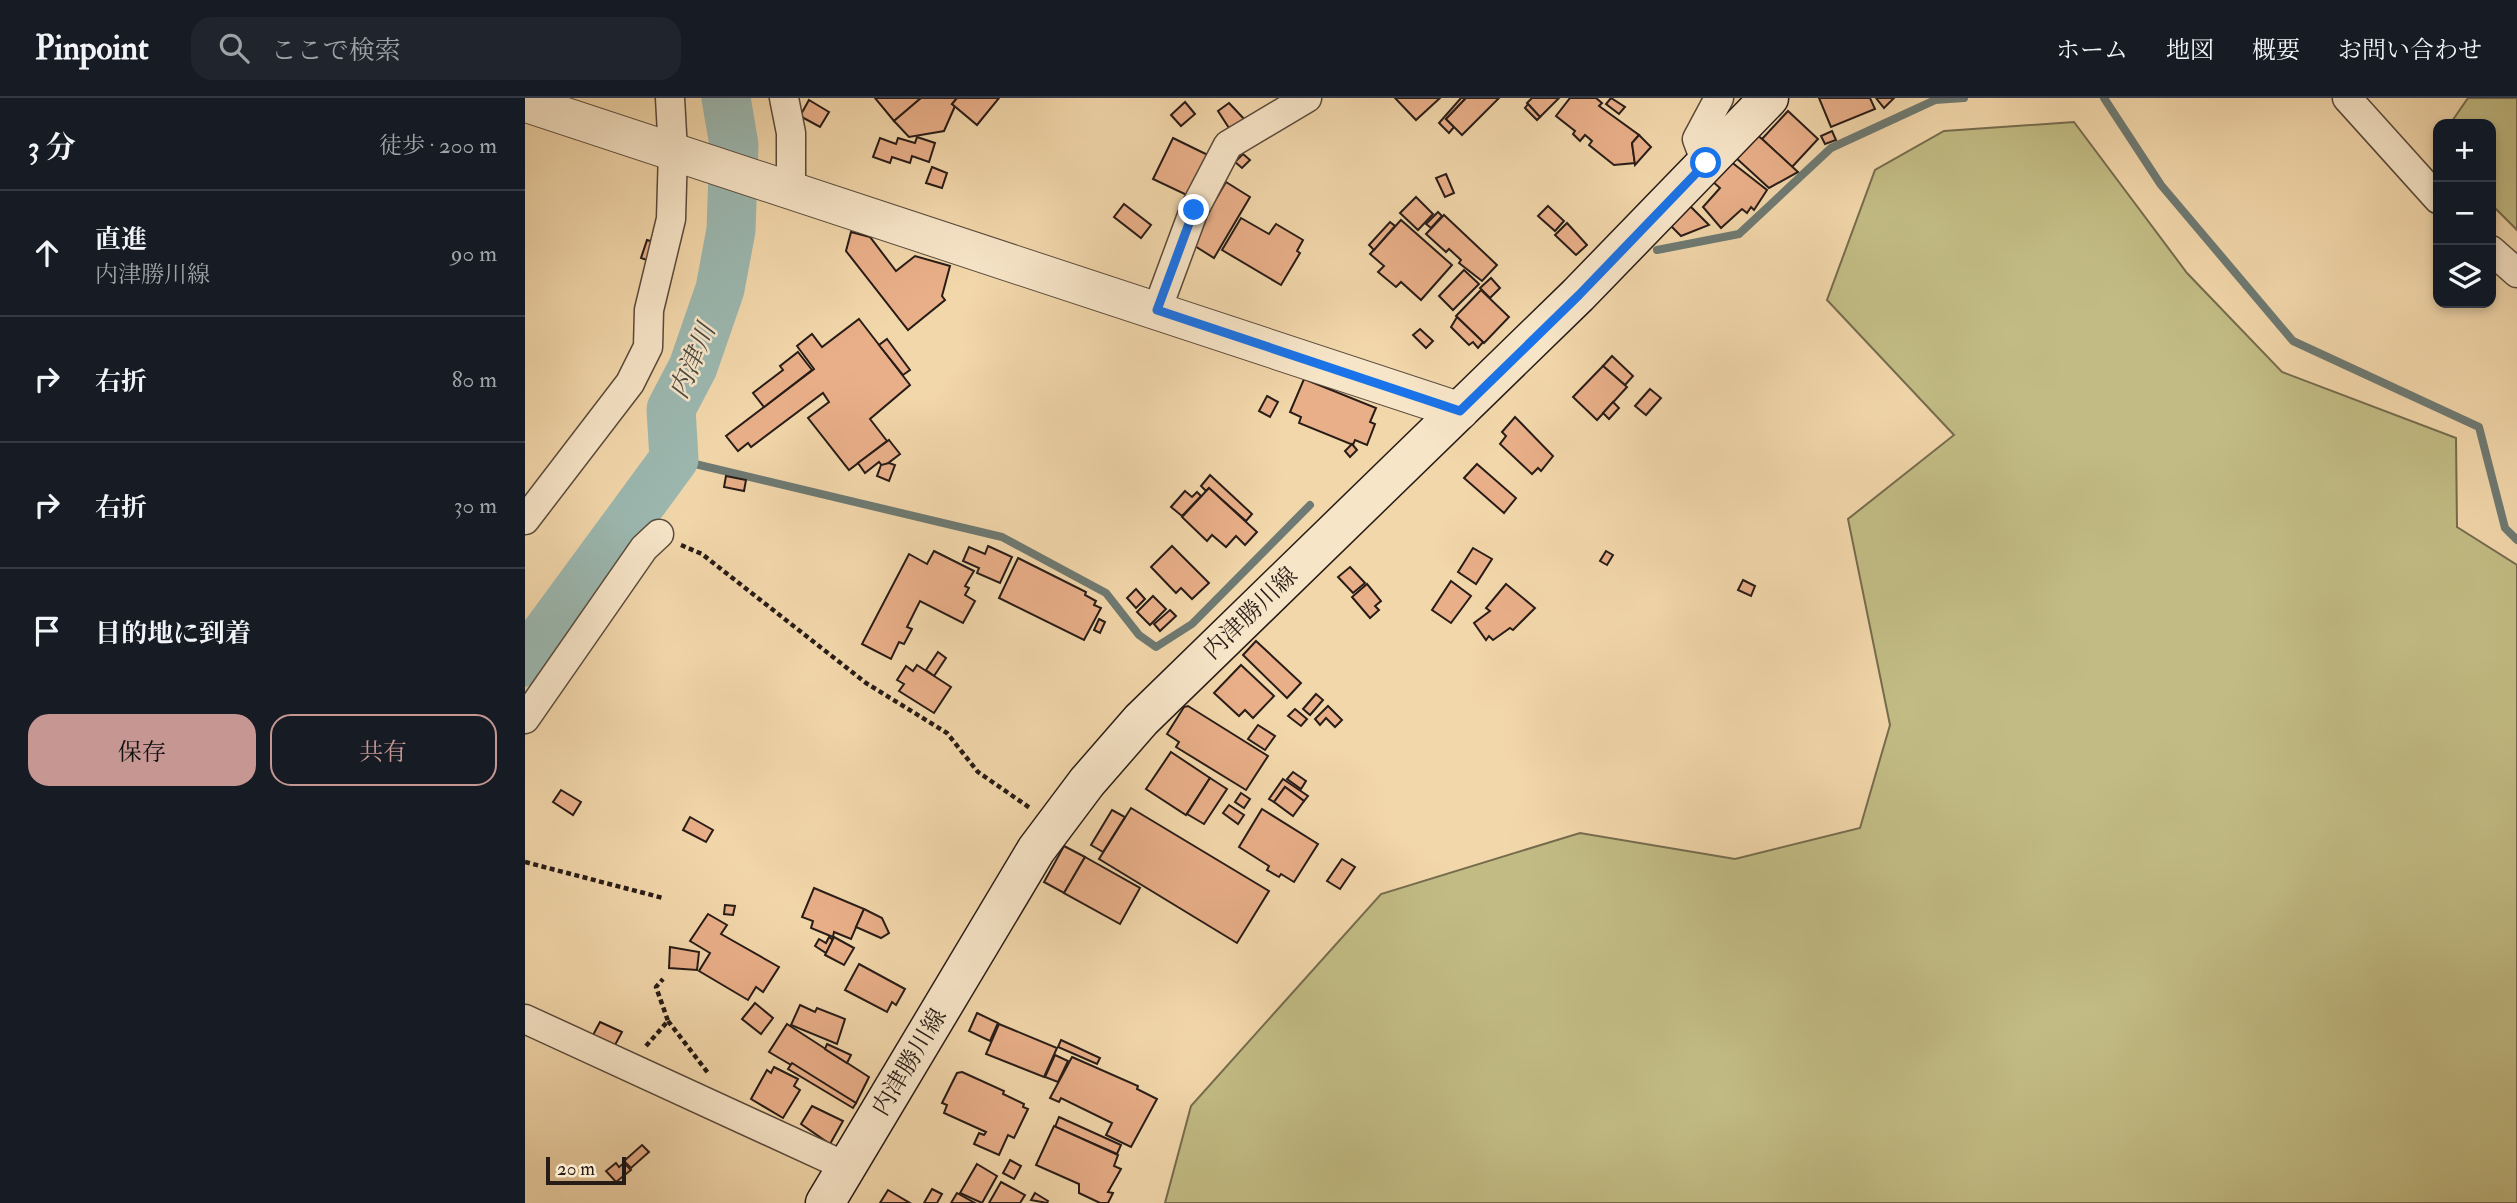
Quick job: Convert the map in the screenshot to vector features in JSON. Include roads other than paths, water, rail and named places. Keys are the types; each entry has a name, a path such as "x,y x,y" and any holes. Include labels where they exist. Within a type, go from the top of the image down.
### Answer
{"main road":[{"name":"内津勝川線","path":"825,1203 1053,825 1150,710 1579,295 1769,98"}],"street":[{"path":"525,520 630,383 648,347 649,310 671,219 673,151 670,98"},
{"path":"784,98 791,133 791,189"},
{"path":"1157,310 1194,210 1228,145 1307,98"},
{"path":"1706,163 1697,139 1719,98"},
{"path":"2347,98 2433,193"},
{"path":"525,103 1460,411"},
{"path":"2496,254 2517,273"},
{"path":"525,719 644,548 659,534"},
{"path":"525,1020 638,1069 847,1167"}],"waterway":[{"name":"内津川","path":"525,662 674,459 671,409 693,367 720,289 731,230 734,145 726,98"},
{"path":"1657,250 1739,234 1831,148 1935,100 1964,98"},
{"path":"2104,98 2161,185 2293,341 2479,427 2505,528 2517,540"},
{"path":"674,459 1002,537 1106,593 1139,635 1156,647 1192,624 1310,505"}]}
